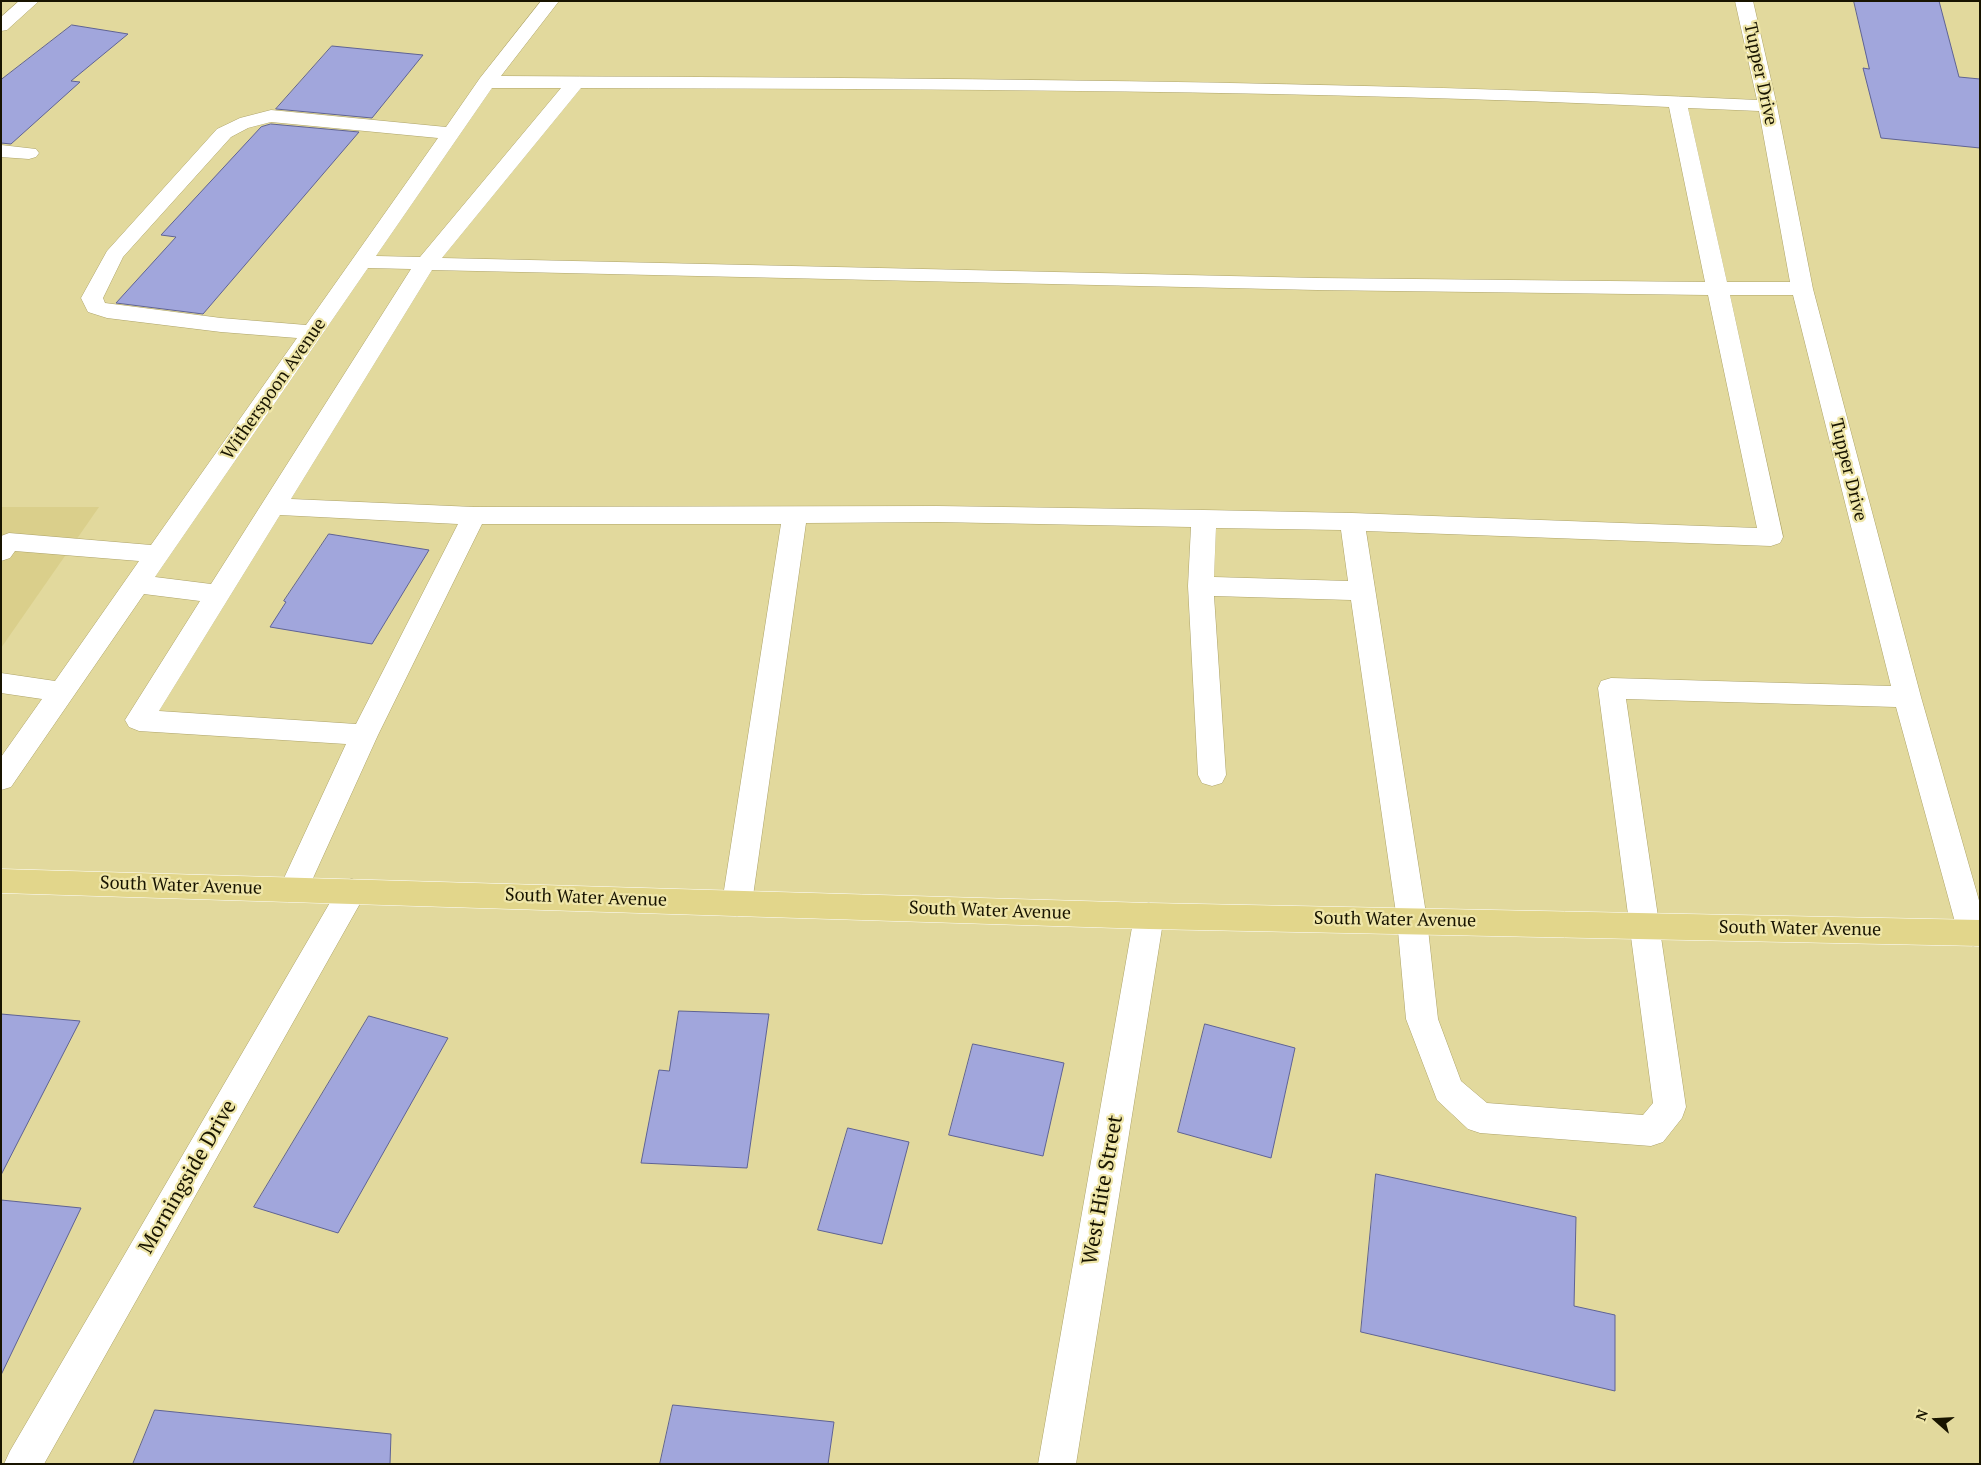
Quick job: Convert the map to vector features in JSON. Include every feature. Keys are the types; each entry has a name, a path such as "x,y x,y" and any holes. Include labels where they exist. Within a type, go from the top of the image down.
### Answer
{"main road":[{"name":"South Water Avenue","path":"1,881 1150,916 1976,933"}],"street":[{"path":"1,26 30,1"},
{"name":"Witherspoon Avenue","path":"1,779 451,133 487,82 550,1"},
{"name":"Tupper Drive","path":"1744,1 1768,106 1802,289 1907,698 1976,933"},
{"path":"487,82 1172,86 1677,101 1768,106"},
{"path":"364,736 139,720 426,263 576,82"},
{"path":"272,506 474,516 937,514 1352,522 1771,537 1677,101"},
{"path":"313,332 221,325 107,311 96,307 92,298 114,254 224,133 238,125 271,116 451,133"},
{"path":"1,151 29,153"},
{"path":"362,262 723,272 1317,284 1802,289"},
{"path":"737,903 796,515"},
{"path":"294,889 364,736 474,516"},
{"path":"1204,519 1201,586 1212,775"},
{"path":"1352,522 1412,920 1422,1019 1448,1090 1480,1118 1651,1131 1670,1108 1611,688 1907,698"},
{"path":"1,552 9,542 159,554"},
{"path":"137,584 218,594"},
{"path":"1201,586 1361,591"},
{"path":"1,683 62,692"},
{"name":"Morningside Drive","path":"23,1464 352,891"},
{"name":"West Hite Street","path":"1057,1464 1150,916"}],"shaded area":[{"path":"1,507 99,507 1,648"}],"building":[{"path":"1854,1 1939,1 1959,77 1980,79 1980,148 1881,138 1863,68 1869,69"},
{"path":"72,25 128,34 71,81 80,82 11,144 1,143 1,80"},
{"path":"332,46 423,55 372,118 276,109"},
{"path":"271,124 359,132 203,314 116,303 176,237 161,235 261,127"},
{"path":"329,534 429,550 372,644 270,627 286,602 284,601"},
{"path":"679,1011 769,1014 747,1168 641,1163 659,1070 669,1071"},
{"path":"1,1014 80,1021 1,1175"},
{"path":"369,1016 448,1038 338,1233 254,1207"},
{"path":"1205,1024 1295,1048 1271,1158 1178,1132"},
{"path":"973,1044 1064,1063 1043,1156 949,1135"},
{"path":"848,1128 909,1142 882,1244 818,1230"},
{"path":"1376,1174 1576,1217 1574,1306 1615,1315 1615,1391 1361,1332"},
{"path":"1,1200 81,1208 1,1375"},
{"path":"673,1405 834,1422 828,1464 660,1464"},
{"path":"155,1410 391,1434 390,1464 133,1464"}]}
